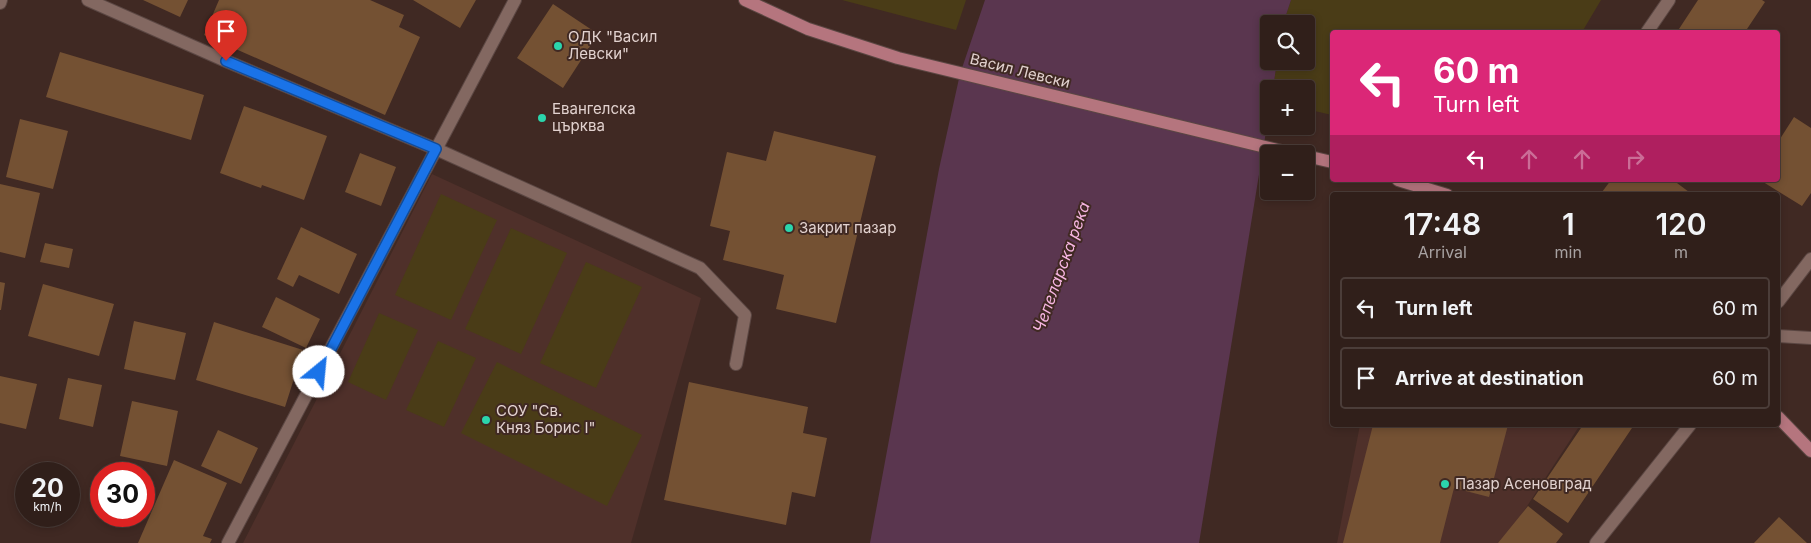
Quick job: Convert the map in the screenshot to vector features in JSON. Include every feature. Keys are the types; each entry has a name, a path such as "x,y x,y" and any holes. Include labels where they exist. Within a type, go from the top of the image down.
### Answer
{"main road":[{"name":"Васил Левски","path":"745,0 808,29 898,58 1260,146"},
{"path":"1315,158 1330,162"},
{"path":"1405,182 1437,192"},
{"path":"1780,420 1811,451"}],"street":[{"path":"88,0 226,61 436,149 700,268 745,315 736,364"},
{"path":"228,543 515,0"},
{"path":"1648,30 1670,0"},
{"path":"1780,299 1811,259"},
{"path":"1780,336 1811,338"},
{"path":"1596,543 1688,427"}],"shaded area":[{"path":"842,0 966,0 956,30"},
{"path":"1291,0 1601,0 1583,30 1330,30 1330,115 1315,111 1315,80 1274,80 1276,70 1315,70 1315,15 1286,15"},
{"name":"СОУ \"Св. Княз Борис I\"","path":"432,174 701,298 631,543 243,543"},
{"path":"441,194 497,220 451,320 395,295"},
{"path":"511,228 567,253 521,354 465,329"},
{"path":"586,262 642,287 596,388 540,363"},
{"path":"379,313 418,330 386,400 348,382"},
{"path":"438,341 476,358 444,427 406,410"},
{"path":"497,362 642,435 607,506 461,433"},
{"name":"Пазар Асеновград","path":"1360,427 1579,427 1503,543 1337,543"}],"water":[{"name":"Чепеларска река","path":"985,0 1291,0 1286,15 1260,15 1260,70 1276,70 1274,80 1260,80 1260,135 1265,135 1264,145 1260,145 1260,168 1199,543 870,543 939,169 960,74"}],"building":[{"path":"143,0 188,0 180,17"},
{"path":"219,0 370,0 404,15 399,27 420,37 385,115 204,35"},
{"path":"413,0 476,0 460,28"},
{"path":"1698,0 1762,0 1765,2 1746,30 1678,30"},
{"name":"ОДК \"Васил Левски\"","path":"553,4 598,34 563,88 517,58"},
{"path":"60,52 204,95 191,140 46,97"},
{"path":"244,106 327,136 304,200 262,185 261,188 220,173"},
{"path":"1794,117 1811,128 1811,193 1802,206 1763,182 1780,182 1780,139"},
{"path":"20,119 68,131 53,189 6,177"},
{"name":"Закрит пазар","path":"774,131 876,156 836,323 776,309 784,275 723,260 730,231 710,226 727,152 766,161"},
{"path":"360,153 396,167 381,206 345,192"},
{"path":"1610,182 1676,182 1689,192 1602,192"},
{"path":"0,184 40,193 25,258 0,252"},
{"path":"301,227 357,254 339,294 299,275 293,287 277,279"},
{"path":"45,243 73,249 69,268 40,262"},
{"path":"0,282 5,283 1,310 0,310"},
{"path":"43,284 114,304 99,356 28,336"},
{"path":"276,297 320,319 306,348 262,327"},
{"path":"134,321 186,333 175,380 124,369"},
{"path":"214,322 303,350 285,407 196,380"},
{"path":"0,376 37,384 26,429 0,423"},
{"path":"68,378 102,385 93,427 59,419"},
{"path":"689,382 808,407 803,433 827,438 815,497 792,492 786,525 664,500"},
{"path":"132,401 178,411 167,466 120,456"},
{"name":"Пазар Асеновград","path":"1372,427 1507,427 1489,497 1454,488 1440,543 1343,543"},
{"path":"1582,427 1633,427 1568,523 1533,499"},
{"path":"218,430 258,448 241,484 201,466"},
{"path":"174,460 227,483 203,536 212,539 210,543 138,543 145,527 155,527 155,504"},
{"path":"1528,506 1563,534 1556,543 1498,543"},
{"path":"1779,517 1807,543 1754,543"}],"place":[{"name":"ОДК \"Васил Левски\"","path":"558,46"},
{"name":"Евангелска църква","path":"542,118"},
{"name":"Закрит пазар","path":"789,228"},
{"name":"СОУ \"Св. Княз Борис I\"","path":"486,420"},
{"name":"Пазар Асеновград","path":"1445,484"}],"route":[{"path":"226,61 436,149 319,372"}]}
